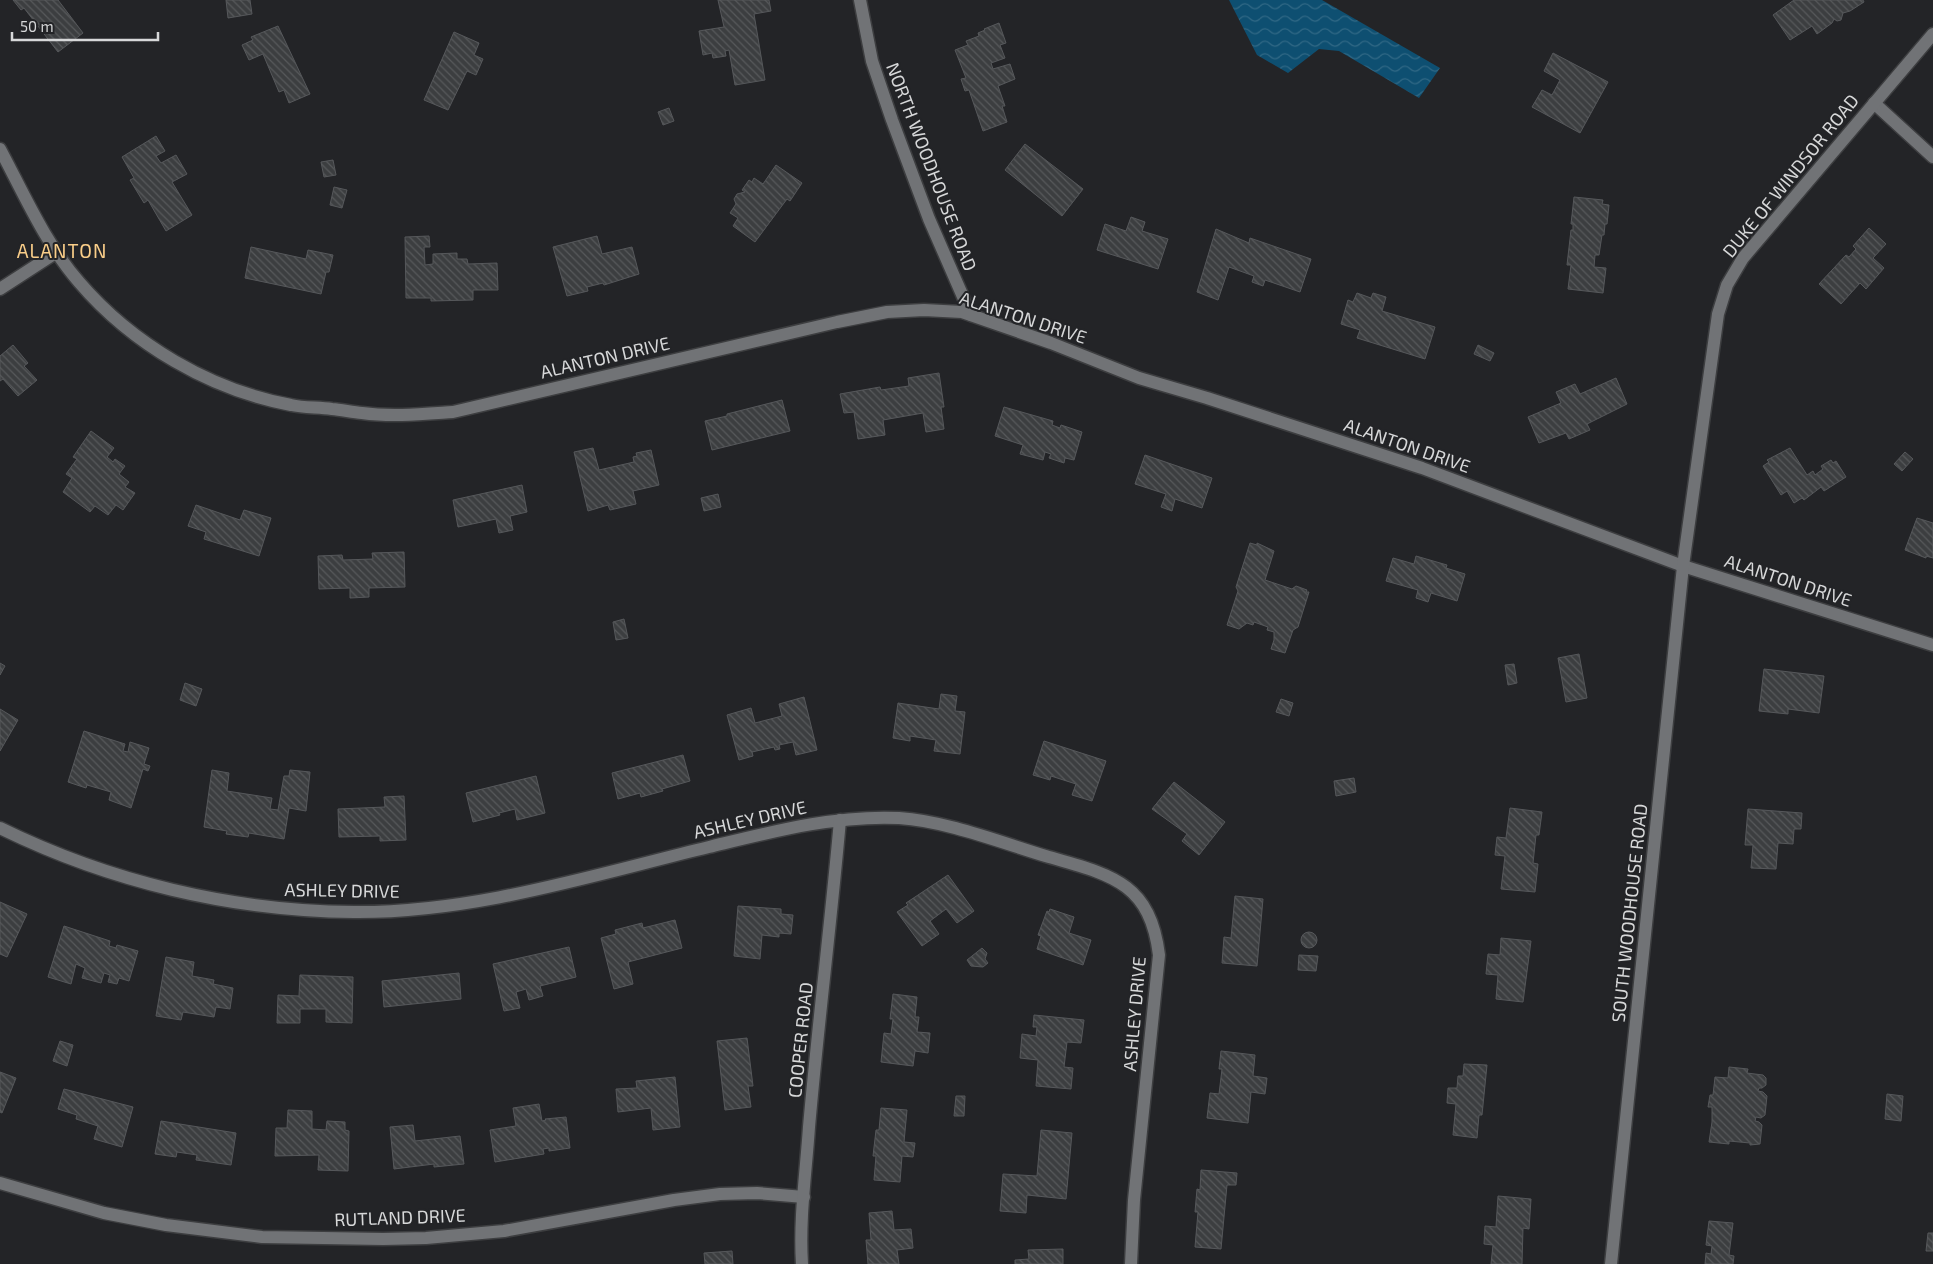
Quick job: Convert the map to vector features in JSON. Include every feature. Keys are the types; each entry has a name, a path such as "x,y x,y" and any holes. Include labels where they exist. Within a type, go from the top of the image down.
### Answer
{"street":[{"name":"NORTH WOODHOUSE ROAD","path":"860,0 872,61 892,120 929,219 971,315"},
{"name":"DUKE OF WINDSOR ROAD","path":"1683,566 1718,314 1727,284 1743,258 1933,34"},
{"path":"1874,103 1933,157"},
{"name":"ALANTON DRIVE","path":"0,149 44,232 78,281 103,308 134,334 169,358 198,374 236,390 268,400 292,406 363,414 453,412 887,312 924,310 962,312 1051,343 1139,378 1207,398 1422,468 1683,566 1933,646"},
{"path":"0,289 57,252"},
{"name":"SOUTH WOODHOUSE ROAD","path":"1611,1264 1683,566"},
{"name":"ASHLEY DRIVE","path":"0,828 50,851 124,878 205,897 261,907 354,912 402,910 464,903 533,890 791,827 840,820 901,818 939,824 1088,868 1126,885 1140,900 1151,918 1156,934 1159,955 1134,1200 1131,1264"},
{"name":"COOPER ROAD","path":"802,1264 804,1197 813,1081 840,820"},
{"name":"RUTLAND DRIVE","path":"0,1183 104,1213 166,1225 262,1237 383,1240 504,1231 674,1200 720,1194 757,1193 804,1197"}],"water":[{"path":"1229,0 1322,0 1440,68 1419,98 1339,51 1319,49 1288,73 1257,55"}],"building":[{"path":"13,0 58,0 83,33 58,52 24,8 21,10"},
{"path":"226,0 250,0 252,14 228,18"},
{"path":"718,0 769,0 771,11 754,14 765,80 735,85 729,50 725,51 726,56 713,58 712,53 703,55 699,31 724,27"},
{"path":"1794,0 1863,0 1864,2 1843,13 1841,20 1837,21 1834,19 1832,23 1817,34 1812,26 1790,40 1773,15"},
{"path":"999,23 1006,43 1000,45 1005,58 991,63 993,69 1010,64 1015,79 998,86 1005,106 1002,106 1007,122 983,131 969,90 965,91 961,79 966,78 955,50 968,45 966,41 979,36 978,33 984,29"},
{"path":"278,26 310,94 289,103 284,90 279,92 263,54 249,60 242,45 253,40 251,37"},
{"path":"454,32 479,43 474,55 483,59 476,75 467,71 448,110 424,100"},
{"path":"1553,53 1608,82 1580,133 1532,107 1542,90 1552,95 1560,80 1544,71"},
{"path":"669,108 674,121 663,125 658,112"},
{"path":"156,136 165,151 156,156 161,163 176,155 187,174 172,182 192,215 166,231 148,200 144,203 130,180 134,178 122,157"},
{"path":"1025,144 1083,189 1062,216 1005,170"},
{"path":"333,160 336,175 324,177 321,162"},
{"path":"776,165 802,183 790,201 787,199 755,242 733,226 738,218 730,213 736,204 734,199 737,194 745,192 742,190 749,180 752,182 754,178 763,184"},
{"path":"334,187 347,190 342,208 330,205"},
{"path":"1574,197 1603,200 1602,204 1609,205 1607,224 1605,224 1604,235 1602,235 1599,255 1595,255 1594,267 1606,268 1603,293 1568,289 1571,265 1567,265 1571,230 1573,230 1573,224 1571,224"},
{"path":"1131,217 1145,222 1142,231 1168,239 1158,269 1097,250 1105,224 1126,231"},
{"path":"1869,228 1886,244 1873,258 1884,268 1866,289 1860,283 1841,304 1819,284 1846,255 1849,257 1856,249 1853,246"},
{"path":"1216,229 1249,243 1250,238 1311,259 1300,292 1265,280 1263,286 1252,282 1254,276 1229,267 1218,300 1197,292"},
{"path":"429,236 430,247 424,247 425,265 433,264 433,254 457,253 457,259 467,259 468,264 497,263 498,290 473,290 473,300 431,301 431,298 406,298 405,237"},
{"path":"597,236 602,254 632,247 639,274 604,285 603,283 587,287 588,291 567,296 553,247"},
{"path":"251,247 306,259 308,250 333,255 329,272 326,272 321,294 245,278"},
{"path":"1357,293 1371,298 1373,293 1386,297 1382,311 1435,327 1425,359 1357,338 1360,330 1341,324 1348,300 1353,302"},
{"path":"13,345 28,363 24,366 37,380 18,396 3,379 0,381 0,356"},
{"path":"1478,345 1494,353 1490,361 1474,354"},
{"path":"939,373 944,407 941,407 944,429 926,432 923,413 883,420 885,435 858,439 854,412 844,413 840,394 880,387 881,390 909,386 908,378"},
{"path":"1616,378 1627,404 1587,424 1590,430 1569,439 1566,433 1539,443 1528,417 1561,403 1556,392 1575,384 1580,394"},
{"path":"782,400 790,431 712,450 705,421"},
{"path":"1004,407 1053,421 1052,425 1060,428 1061,425 1082,432 1074,460 1065,458 1064,463 1049,458 1051,454 1045,452 1043,460 1020,454 1023,445 995,436"},
{"path":"91,431 114,448 107,457 113,462 115,459 125,466 119,474 129,482 125,487 135,493 123,510 116,505 108,515 95,506 90,512 63,492 72,478 66,474 77,459 73,457"},
{"path":"593,448 599,470 634,462 633,457 637,456 636,453 651,450 659,485 633,491 636,504 610,510 608,505 588,511 574,452"},
{"path":"1790,448 1807,475 1813,471 1815,475 1823,469 1821,466 1831,460 1833,463 1836,461 1846,477 1824,491 1821,487 1804,500 1802,498 1794,503 1787,491 1781,495 1763,466 1769,462 1767,460"},
{"path":"1905,452 1913,459 1902,471 1894,464"},
{"path":"1145,455 1212,478 1202,508 1175,499 1172,511 1161,507 1166,494 1135,484"},
{"path":"522,485 527,512 510,516 513,530 499,533 496,519 458,527 453,500"},
{"path":"718,494 721,507 704,511 701,498"},
{"path":"196,505 240,520 244,510 271,518 259,556 204,539 206,532 188,526"},
{"path":"1917,518 1933,523 1933,558 1926,556 1926,558 1905,550"},
{"path":"1250,543 1257,545 1257,543 1274,551 1265,580 1292,589 1296,586 1309,592 1298,627 1293,630 1285,653 1271,649 1274,632 1267,630 1268,627 1254,622 1253,625 1247,623 1239,629 1227,625 1238,591 1236,587"},
{"path":"404,552 405,587 369,588 369,597 350,598 350,588 319,589 318,556 342,555 343,560 373,559 372,553"},
{"path":"1416,556 1447,565 1446,568 1465,574 1457,601 1431,593 1428,602 1416,598 1418,590 1386,581 1393,558 1414,564"},
{"path":"624,619 628,638 616,640 613,622"},
{"path":"1579,654 1587,698 1566,702 1558,658"},
{"path":"0,663 5,666 0,675"},
{"path":"1514,664 1517,683 1508,685 1505,665"},
{"path":"1764,669 1824,676 1819,713 1788,709 1788,714 1759,711"},
{"path":"185,683 202,689 196,706 180,700"},
{"path":"941,694 957,696 955,711 965,712 960,754 934,751 936,740 910,736 910,741 893,738 898,703 939,709"},
{"path":"804,697 817,750 796,755 793,742 779,745 780,749 775,750 774,747 752,752 753,756 739,760 727,715 751,708 755,723 782,716 779,704"},
{"path":"1281,699 1293,703 1289,716 1276,712"},
{"path":"0,709 18,720 0,751"},
{"path":"84,731 125,744 123,751 128,752 130,742 149,748 144,764 150,766 148,771 143,769 131,808 109,800 111,792 87,785 86,788 68,782"},
{"path":"1044,741 1106,761 1092,801 1072,795 1076,784 1051,776 1050,780 1033,775"},
{"path":"683,755 690,781 641,797 640,793 618,799 612,773"},
{"path":"212,770 229,773 227,791 272,798 270,809 278,810 284,776 289,776 290,770 310,772 306,811 289,808 284,839 249,833 248,837 226,834 227,831 204,827"},
{"path":"536,776 545,813 517,820 515,809 473,822 466,793"},
{"path":"1354,778 1356,792 1336,796 1334,781"},
{"path":"1174,782 1225,822 1199,855 1182,841 1187,834 1152,809"},
{"path":"404,796 406,840 380,841 380,836 339,837 338,809 385,807 384,797"},
{"path":"1510,808 1542,812 1539,835 1536,835 1533,863 1538,864 1535,892 1501,889 1505,856 1495,855 1497,837 1506,838"},
{"path":"1748,809 1802,813 1801,829 1794,829 1793,844 1778,843 1776,869 1751,868 1753,845 1745,845"},
{"path":"948,875 974,911 957,923 946,909 930,921 939,934 922,946 897,912 908,905 906,903"},
{"path":"1235,896 1263,899 1257,966 1222,963 1224,937 1231,938"},
{"path":"0,902 27,914 7,957 0,954"},
{"path":"738,906 781,909 781,914 793,915 791,934 779,933 779,937 762,935 760,959 734,956"},
{"path":"1050,909 1074,917 1069,933 1091,940 1083,965 1037,949 1041,936 1038,935 1047,911 1049,912"},
{"path":"675,920 682,948 628,962 633,984 614,989 601,938 616,934 615,930 642,923 643,928"},
{"path":"64,926 110,941 109,946 116,948 117,945 138,951 129,981 119,978 117,984 108,982 110,975 104,973 101,983 82,978 85,968 76,964 71,984 48,977"},
{"path":"1309,932 1317,940 1309,948 1301,940"},
{"path":"1501,938 1531,941 1523,1002 1496,999 1498,975 1486,974 1488,954 1500,955"},
{"path":"569,947 576,977 540,986 543,996 529,1000 526,989 516,992 520,1008 504,1011 493,964"},
{"path":"982,948 987,953 985,959 988,963 983,967 971,966 967,960"},
{"path":"1299,955 1318,956 1316,971 1298,970"},
{"path":"166,957 194,962 192,976 214,980 213,984 233,988 230,1009 216,1007 214,1017 183,1012 181,1020 156,1016"},
{"path":"459,973 461,999 384,1007 382,981"},
{"path":"300,975 353,977 352,1023 326,1022 326,1009 300,1009 300,1023 277,1023 278,995 299,996"},
{"path":"893,994 917,997 915,1017 919,1017 917,1032 930,1033 928,1053 915,1051 913,1066 881,1062 884,1033 891,1034 893,1019 890,1019"},
{"path":"1034,1015 1084,1020 1081,1043 1067,1042 1064,1067 1073,1068 1071,1089 1036,1086 1038,1060 1020,1058 1022,1034 1036,1036 1037,1027 1033,1027"},
{"path":"747,1038 753,1086 748,1086 751,1107 725,1110 717,1041"},
{"path":"60,1041 73,1045 67,1066 53,1061"},
{"path":"1221,1051 1255,1055 1253,1076 1267,1078 1265,1094 1251,1092 1248,1123 1207,1118 1210,1093 1219,1094 1222,1069 1219,1069"},
{"path":"1464,1064 1487,1065 1482,1115 1479,1115 1477,1138 1453,1135 1456,1104 1447,1103 1448,1088 1457,1088 1458,1076 1463,1076"},
{"path":"1729,1067 1748,1069 1747,1073 1763,1075 1766,1078 1766,1085 1759,1088 1758,1091 1763,1092 1767,1096 1765,1115 1761,1118 1756,1117 1755,1121 1762,1125 1760,1144 1750,1145 1750,1143 1729,1141 1729,1144 1709,1142 1712,1122 1712,1107 1708,1107 1710,1095 1713,1095 1715,1077 1728,1078"},
{"path":"0,1072 16,1078 2,1113 0,1112"},
{"path":"675,1077 680,1127 653,1130 651,1108 618,1112 616,1089 637,1088 636,1081"},
{"path":"64,1089 133,1107 122,1147 94,1139 98,1126 76,1119 77,1115 58,1109"},
{"path":"1887,1094 1903,1096 1901,1121 1885,1119"},
{"path":"956,1096 965,1096 964,1116 954,1116"},
{"path":"539,1104 542,1121 566,1117 570,1148 549,1151 549,1148 543,1149 544,1154 495,1162 490,1130 516,1126 513,1108"},
{"path":"881,1108 907,1110 904,1142 915,1143 913,1157 902,1156 900,1182 874,1180 876,1156 873,1156 876,1130 879,1130"},
{"path":"288,1110 312,1111 312,1129 326,1130 327,1121 345,1122 345,1130 349,1131 348,1171 318,1170 319,1155 275,1156 276,1128 287,1128"},
{"path":"161,1121 236,1133 231,1165 196,1160 197,1155 177,1152 176,1157 155,1154"},
{"path":"413,1125 415,1141 460,1136 464,1164 434,1167 434,1164 394,1169 390,1127"},
{"path":"1041,1130 1072,1133 1066,1199 1027,1195 1026,1213 1000,1211 1003,1174 1037,1176"},
{"path":"1201,1170 1237,1173 1236,1185 1227,1185 1221,1249 1195,1247 1198,1212 1195,1212 1197,1189 1200,1190"},
{"path":"1498,1196 1531,1199 1529,1229 1523,1228 1522,1264 1491,1264 1493,1245 1484,1244 1485,1226 1496,1227"},
{"path":"892,1211 894,1230 911,1229 913,1248 897,1250 899,1264 868,1264 866,1240 871,1240 869,1213"},
{"path":"1709,1221 1733,1223 1729,1255 1734,1256 1733,1264 1705,1264 1706,1253 1711,1254 1712,1246 1706,1245"},
{"path":"1928,1233 1933,1233 1933,1251 1926,1251"},
{"path":"1063,1249 1063,1264 1015,1264 1015,1260 1029,1259 1028,1250"},
{"path":"732,1251 733,1264 705,1264 704,1253"}],"district":[{"name":"ALANTON","path":"62,251"}]}
